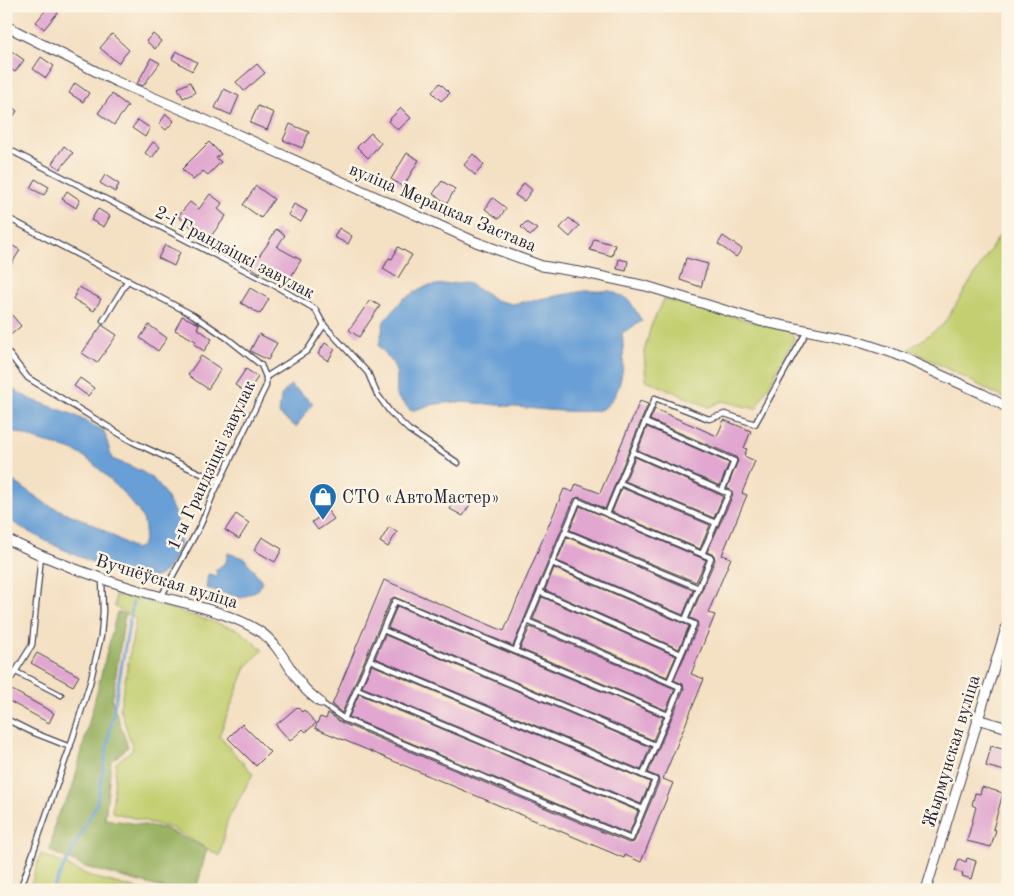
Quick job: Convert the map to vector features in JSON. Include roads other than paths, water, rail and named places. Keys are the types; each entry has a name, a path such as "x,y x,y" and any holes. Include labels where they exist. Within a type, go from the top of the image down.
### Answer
{"street":[{"name":"вуліца Мерацкая Застава","path":"6,26 115,81 476,242 519,259 542,266 646,286 760,321 850,339 890,352 983,394 1008,408"},
{"name":"Вучнёўская вуліца","path":"6,539 41,556 102,580 244,622 264,634 281,654 306,690 320,702"},
{"name":"Жырмунская вуліца","path":"926,890 1008,622"},
{"path":"978,720 1008,728"}],"lane":[{"name":"2-і Грандзіцкі завулак","path":"6,148 272,284 315,309 324,325 368,373 377,394 390,412 409,430 458,463"},
{"name":"1-ы Грандзіцкі завулак","path":"6,217 193,315 227,338 261,365 266,377 266,386 190,546 160,597"},
{"path":"104,320 128,280"},
{"path":"266,377 307,351 324,325"},
{"path":"607,514 655,398 709,419 725,414 755,424 807,331"},
{"path":"6,350 28,378 133,442 219,482"},
{"path":"645,422 734,461 722,491"},
{"path":"632,452 728,493 702,554"},
{"path":"620,483 716,524"},
{"path":"515,651 578,501 711,558 685,620"},
{"path":"565,532 699,588"},
{"path":"6,674 12,677 32,646 41,556"},
{"path":"552,563 694,624 669,682"},
{"path":"20,890 70,747 90,683 101,636 103,612 102,580"},
{"path":"540,592 682,654"},
{"path":"344,719 395,601 668,715"},
{"path":"527,621 680,687 643,775"},
{"path":"383,630 655,745"},
{"path":"320,702 344,719 631,839 655,780 370,660"},
{"path":"16,672 61,694"},
{"path":"357,690 643,809"},
{"path":"6,720 70,747"}],"water":[{"path":"466,282 496,300 512,304 584,291 611,291 629,300 642,321 622,333 622,373 620,383 611,401 604,408 596,411 582,412 461,402 434,405 411,411 396,396 397,379 395,368 379,346 384,321 403,299 427,286"},
{"path":"6,385 30,399 72,414 104,431 112,459 135,468 155,481 168,499 181,536 175,555 161,574 156,577 143,577 125,574 103,566 56,546 6,517 6,476 48,505 95,525 135,549 142,546 145,536 144,521 138,511 115,484 89,460 68,449 6,430"},
{"path":"290,385 313,403 296,427 279,414 281,396"},
{"path":"228,553 244,558 262,581 259,589 242,598 206,588 208,574 217,576 216,570 226,562"}],"waterway":[{"path":"52,890 97,803 133,602"}],"place":[{"name":"СТО «АвтоМастер»","path":"323,521"}]}
